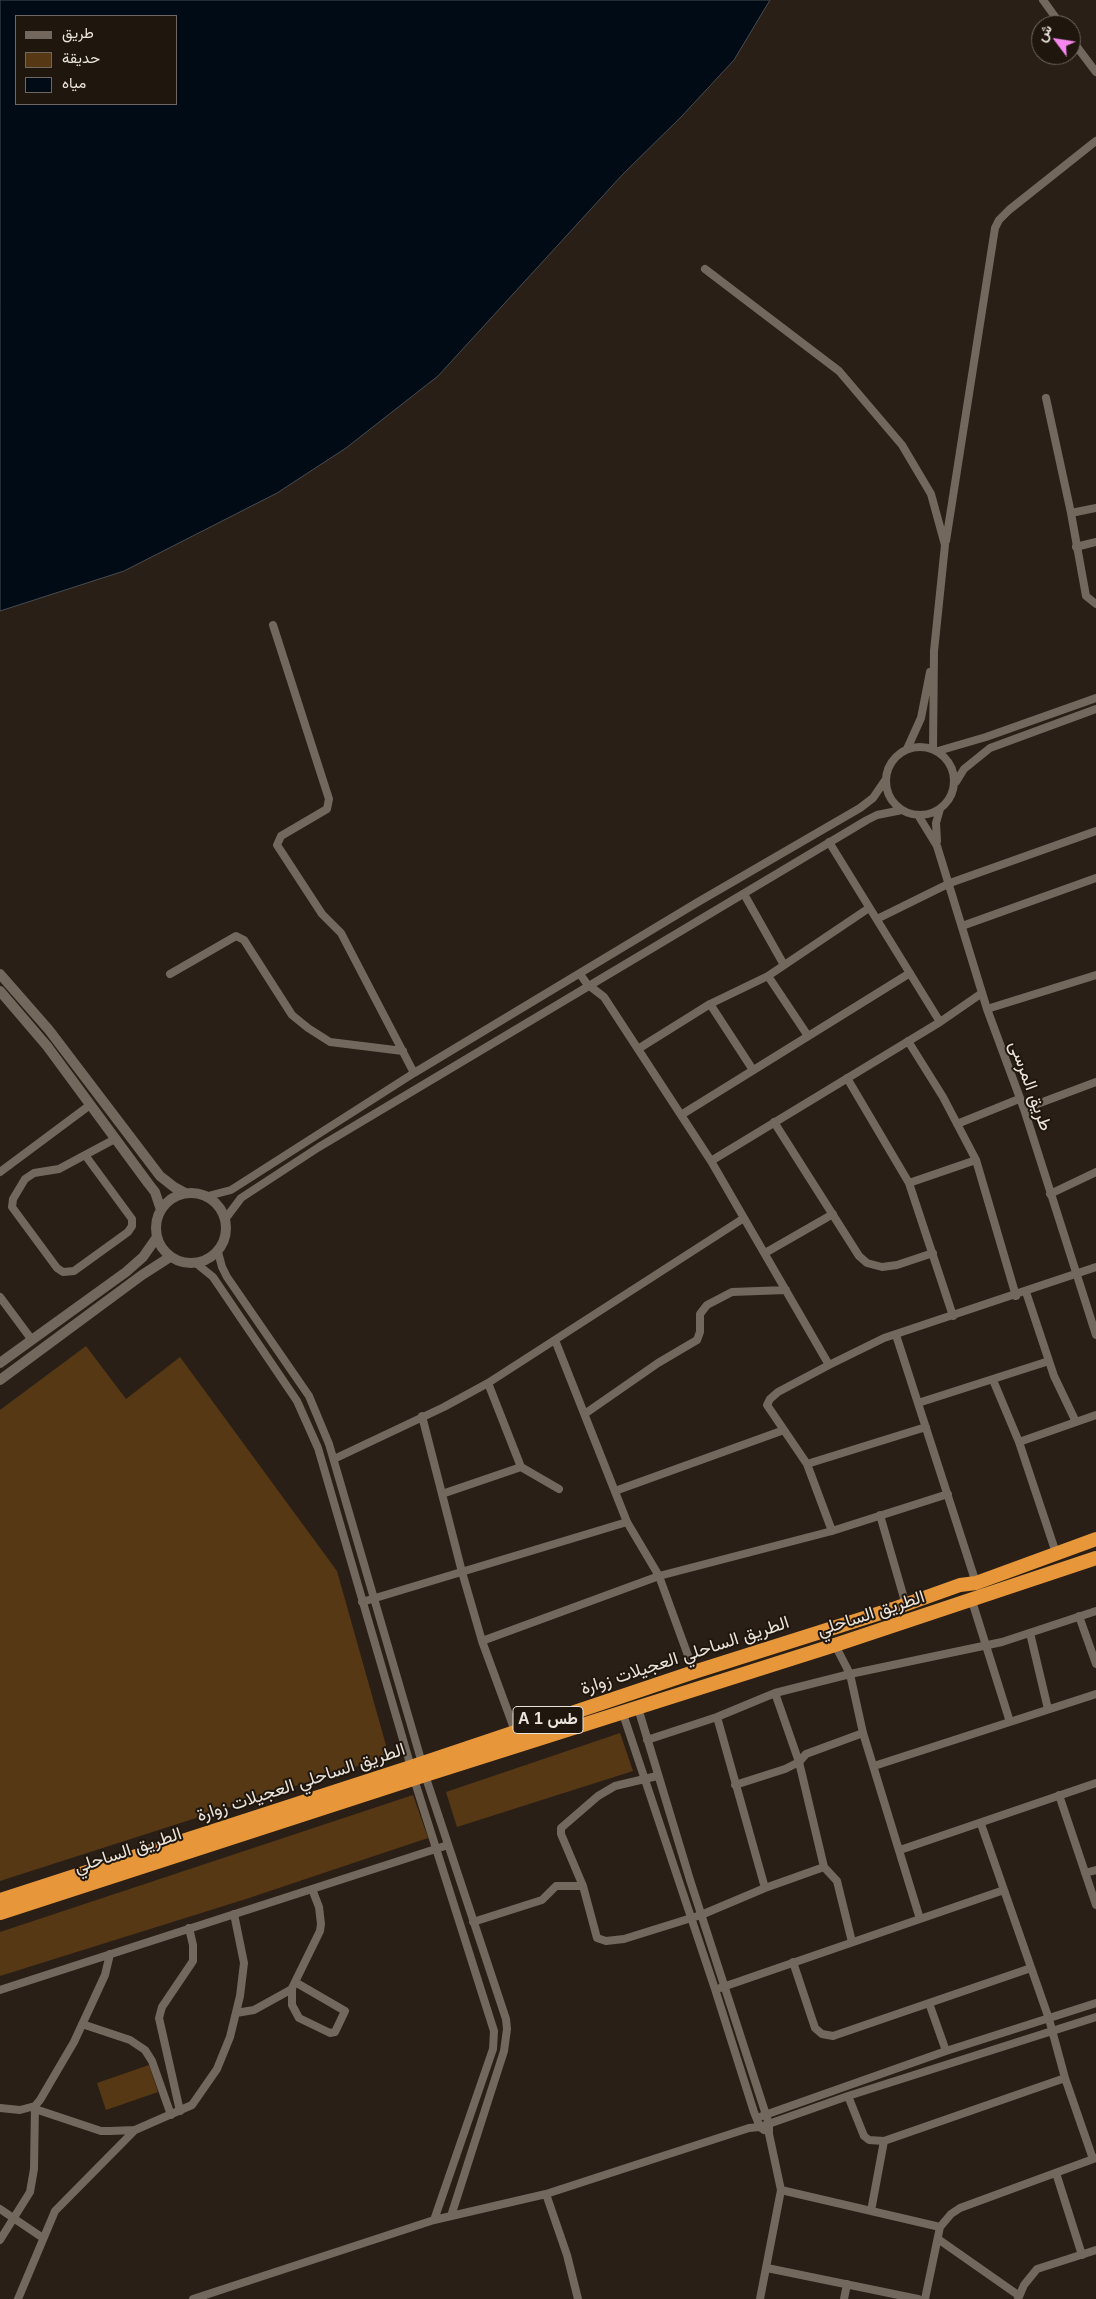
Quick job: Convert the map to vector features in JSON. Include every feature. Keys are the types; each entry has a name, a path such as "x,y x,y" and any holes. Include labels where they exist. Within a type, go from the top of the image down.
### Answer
{"highway":[{"name":"الطريق الساحلي العجيلات زوارة","path":"0,1900 418,1771 515,1731 906,1605 960,1585 976,1582 1096,1539"},
{"name":"الطريق الساحلي","path":"0,1913 418,1771 623,1714 972,1601 1096,1558"}],"street":[{"path":"1043,0 1054,15"},
{"path":"1081,52 1096,72"},
{"path":"908,749 921,718 934,651 945,545 995,228 1009,210 1096,141"},
{"path":"705,269 839,371 902,445 931,494 945,545"},
{"path":"1046,398 1086,596 1096,604"},
{"path":"1070,513 1096,508"},
{"path":"1076,547 1096,542"},
{"path":"273,625 329,799 327,809 281,836 277,845 322,914 341,933 414,1073"},
{"path":"934,651 936,750 948,760 954,773 954,786"},
{"path":"208,1196 231,1190 414,1073 860,808 873,798 886,778 893,761 908,749 916,747 936,750 986,737 1096,698"},
{"path":"886,778 888,791 893,802 902,810 918,815 933,812 940,808 950,797 958,777 964,769 990,748 1096,709"},
{"name":"طريق المرسى","path":"937,846 936,823 940,808"},
{"path":"226,1218 241,1198 319,1147 830,842 877,815 902,810"},
{"name":"طريق المرسى","path":"918,815 937,846 950,883 982,994 1024,1109 1096,1335"},
{"path":"877,919 950,883 1096,831"},
{"path":"830,842 940,1022"},
{"path":"962,926 1096,878"},
{"path":"744,894 784,965"},
{"path":"638,1049 710,1004 768,976 869,908"},
{"path":"170,974 236,936 244,940 292,1015 308,1028 330,1042 402,1051"},
{"path":"681,1115 910,973"},
{"path":"0,974 27,1002 160,1176 174,1188 185,1193 208,1196 219,1205 226,1218 227,1230 224,1242 212,1258 197,1264"},
{"path":"580,974 590,986 604,997 711,1161 829,1365"},
{"path":"987,1009 1096,975"},
{"path":"768,976 808,1036"},
{"path":"0,992 47,1046 155,1192 161,1210"},
{"path":"711,1161 940,1022 982,994"},
{"path":"17,1010 27,1002"},
{"path":"710,1004 753,1070"},
{"path":"908,1041 976,1160 1016,1296"},
{"path":"848,1078 908,1183 953,1316"},
{"path":"1024,1109 1096,1082"},
{"path":"957,1124 1019,1099"},
{"path":"0,1172 90,1105"},
{"path":"774,1122 859,1256 873,1266 882,1267 897,1265 933,1253"},
{"path":"85,1155 132,1219 132,1226 128,1232 74,1271 63,1272 57,1268 12,1208 13,1199 25,1179 34,1173 59,1169 85,1155 115,1139"},
{"path":"908,1183 976,1160"},
{"path":"1050,1194 1096,1172"},
{"path":"185,1193 167,1202 161,1210 156,1223 157,1237 170,1257 178,1261 197,1264 213,1277 302,1412 318,1448 362,1602 418,1771 448,1845 506,2019 506,2043 451,2216"},
{"path":"764,1253 833,1214"},
{"path":"334,1459 444,1407 488,1383 744,1218"},
{"path":"0,1363 126,1272 157,1237"},
{"path":"218,1252 227,1277 309,1396 334,1459 374,1598 436,1849 492,2021 493,2049 434,2220"},
{"path":"0,1380 142,1275 170,1257"},
{"path":"832,1530 807,1464 767,1405 770,1399 778,1392 829,1365 896,1334 1016,1296 1096,1267"},
{"path":"586,1413 631,1384 658,1363 697,1340 700,1332 700,1314 707,1305 732,1292 786,1290"},
{"path":"1026,1292 1049,1361 1076,1422"},
{"path":"0,1297 32,1340"},
{"path":"896,1334 976,1582"},
{"path":"555,1340 586,1413 627,1522 660,1576 694,1672"},
{"path":"918,1403 1049,1361"},
{"path":"994,1380 1019,1442 1056,1553"},
{"path":"488,1383 521,1467 559,1489"},
{"path":"302,1412 314,1408"},
{"path":"1019,1442 1096,1415"},
{"path":"422,1416 462,1572 482,1641 515,1731"},
{"path":"807,1464 926,1427"},
{"path":"615,1491 784,1430"},
{"path":"442,1494 521,1467"},
{"path":"482,1641 660,1576 832,1530 948,1494"},
{"path":"880,1515 906,1605"},
{"path":"362,1602 627,1522"},
{"path":"972,1601 1010,1722"},
{"path":"647,1740 717,1717 775,1693 1030,1633 1096,1611"},
{"path":"1079,1616 1096,1664"},
{"path":"1030,1633 1048,1709"},
{"path":"834,1645 850,1674 863,1733 920,1919"},
{"path":"775,1693 799,1762 824,1867 836,1882 852,1942"},
{"path":"874,1766 1096,1694"},
{"path":"638,1708 657,1776 768,2124 781,2190 760,2299"},
{"path":"623,1714 756,2118 760,2127 769,2134"},
{"path":"717,1717 765,1888"},
{"path":"735,1785 785,1769 799,1762 806,1754 863,1733"},
{"path":"657,1776 615,1786 598,1796 561,1828 561,1834 583,1886 594,1933 600,1939 606,1941 624,1939 701,1915 765,1888 824,1867"},
{"path":"900,1850 981,1824 1096,1783"},
{"path":"1059,1795 1096,1905"},
{"path":"925,2299 940,2227 946,2219 960,2208 1094,2158 1066,2078 1049,2019 981,1824"},
{"path":"0,1990 448,1845"},
{"path":"1085,1873 1096,1870"},
{"path":"679,1884 690,1880"},
{"path":"473,1922 542,1900 556,1886 583,1886"},
{"path":"293,1986 344,2011 335,2032 330,2033 299,2018 292,2005 293,1986 322,1924 319,1907 312,1889"},
{"path":"715,1989 1004,1890"},
{"path":"0,2108 20,2110 35,2107 101,2131 135,2130 192,2105 213,2075 230,2036 236,2013 244,1968 234,1914"},
{"path":"180,2111 159,2018 162,2007 193,1961 193,1946 189,1928"},
{"path":"466,1940 477,1936"},
{"path":"0,2240 26,2201 32,2184 35,2107 53,2081 82,2024 105,1975 110,1954"},
{"path":"793,1962 815,2028 822,2034 833,2036 1031,1968"},
{"path":"236,2013 254,2010 293,1986"},
{"path":"929,2003 946,2051"},
{"path":"749,2128 756,2118 765,2114 946,2051 1096,2003"},
{"path":"193,2299 434,2220 546,2194 749,2128 760,2127 848,2096 1096,2017"},
{"path":"82,2024 130,2040 145,2050 152,2062 170,2115"},
{"path":"848,2096 864,2136 869,2140 884,2140 1066,2078"},
{"path":"18,2299 49,2221 61,2204 135,2130"},
{"path":"871,2211 884,2140"},
{"path":"1056,2172 1082,2255"},
{"path":"781,2190 940,2227"},
{"path":"546,2194 578,2299"},
{"path":"0,2209 43,2238"},
{"path":"938,2239 1018,2297 1037,2269 1096,2250"},
{"path":"767,2268 918,2299"},
{"path":"844,2299 847,2284"}],"green space":[{"path":"86,1346 126,1399 180,1357 337,1571 389,1756 0,1881 0,1410"},
{"path":"620,1733 633,1771 457,1827 446,1792"},
{"path":"413,1795 428,1838 246,1899 0,1976 0,1932"},
{"path":"149,2065 158,2092 106,2110 97,2083"}],"water":[{"path":"0,0 770,0 734,60 681,117 623,174 438,376 346,448 277,493 124,571 0,611"}]}
